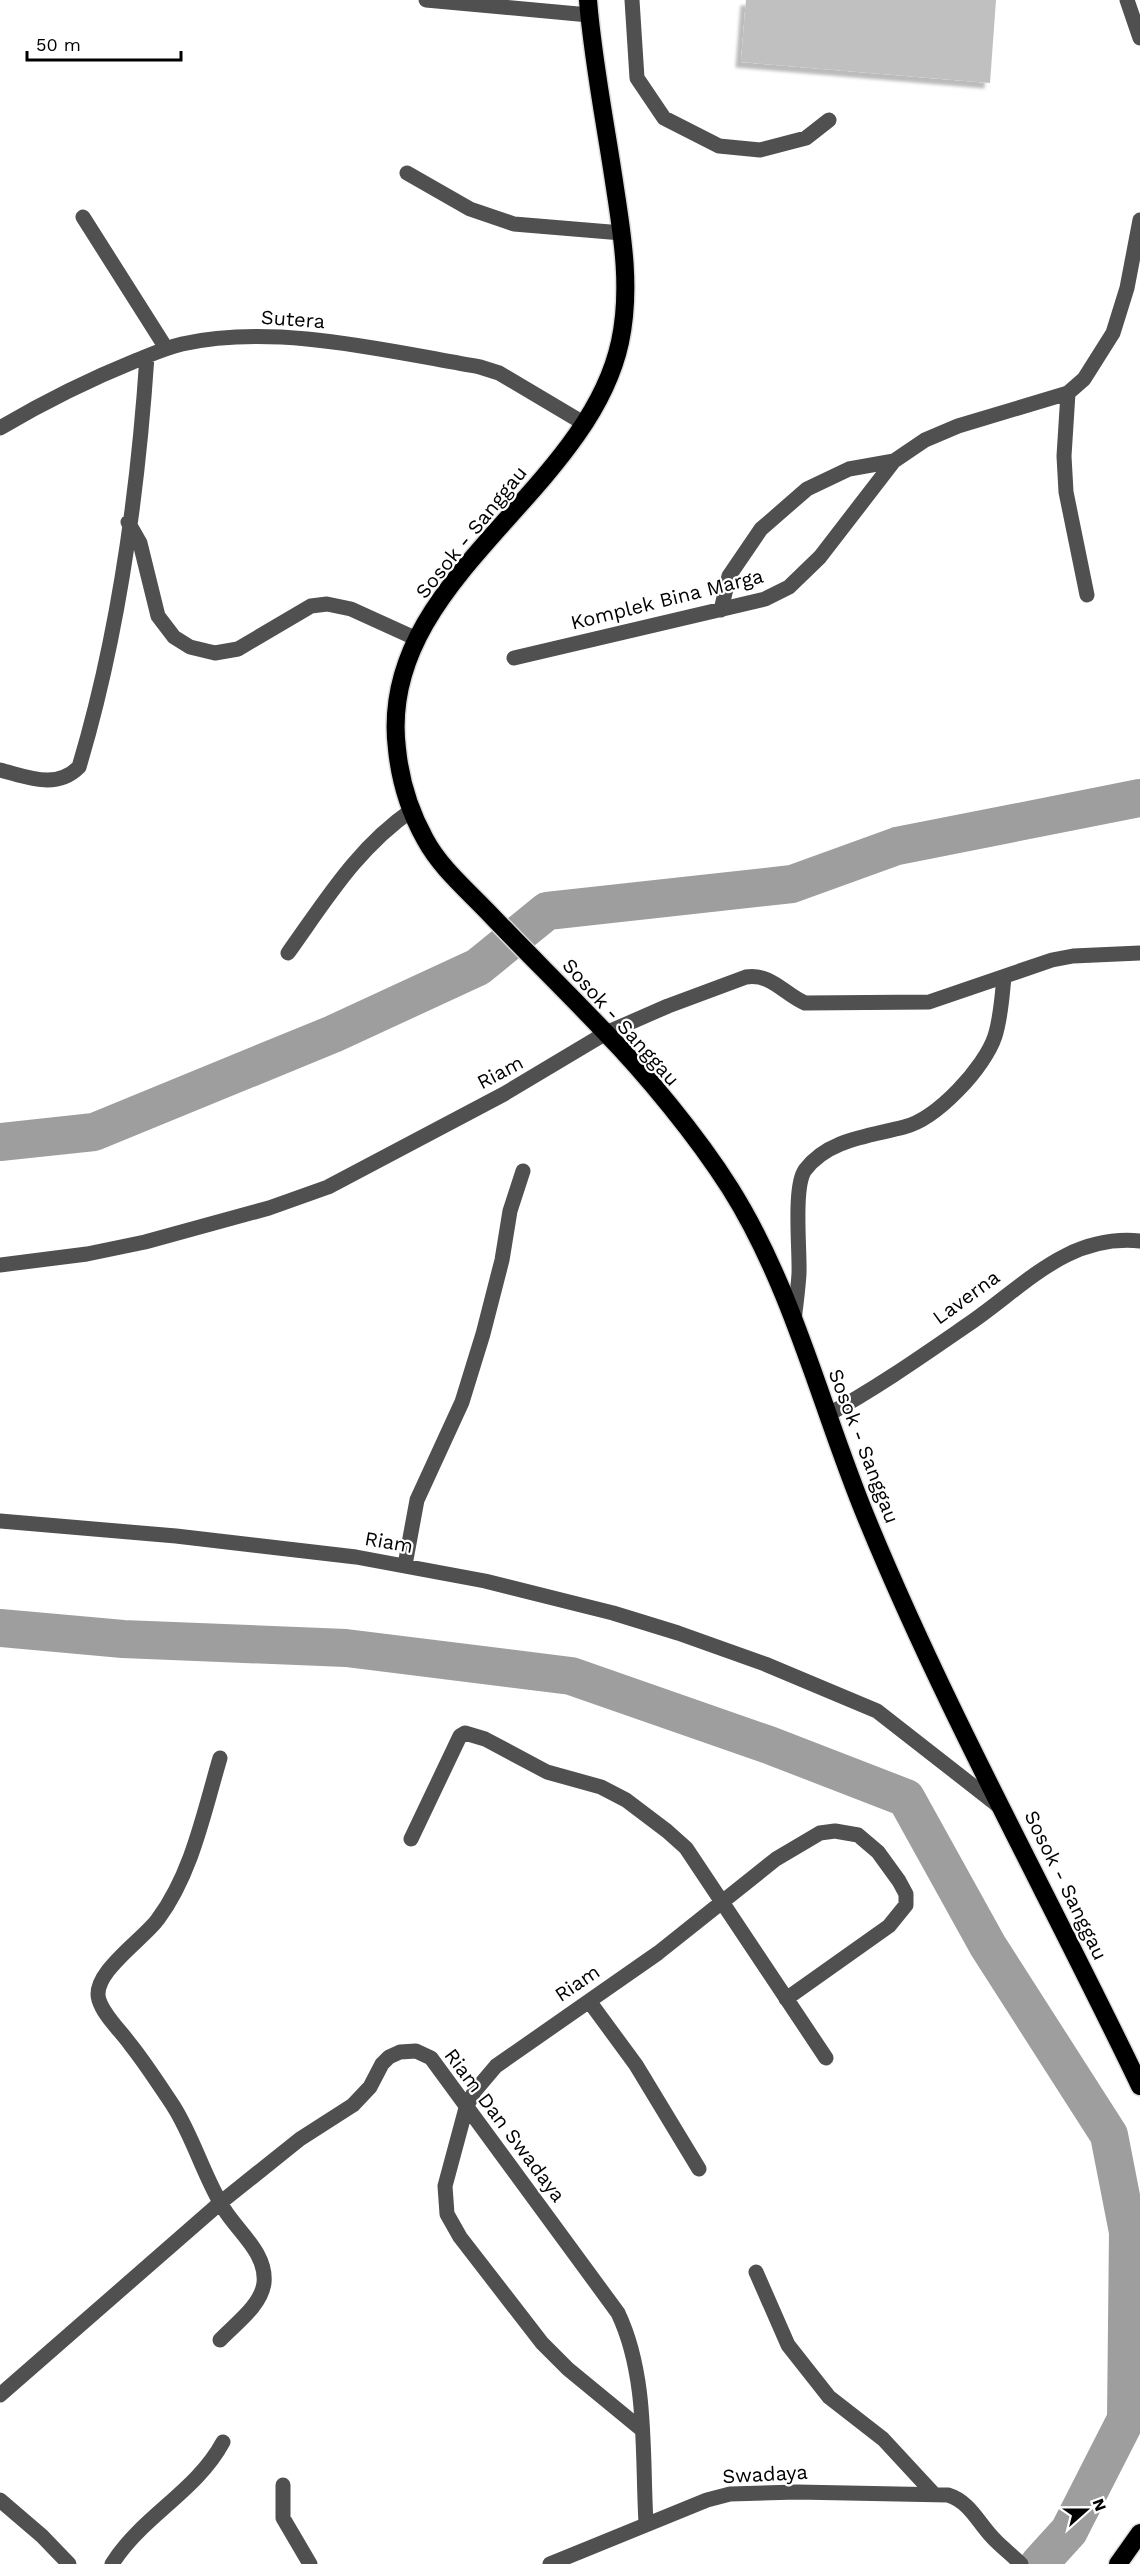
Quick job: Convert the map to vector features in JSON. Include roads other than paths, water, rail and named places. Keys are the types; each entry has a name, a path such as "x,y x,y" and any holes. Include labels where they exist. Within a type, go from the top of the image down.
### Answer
{"highway":[{"name":"Sosok - Sanggau","path":"588,7 622,233 627,292 620,344 606,386 585,424 444,594 417,639 400,678 396,710 396,747 412,810 426,842 460,884 606,1033 687,1129 728,1186 763,1246 866,1517 924,1648 1140,2086"},
{"path":"1118,2564 1140,2533"}],"street":[{"path":"426,0 588,7"},
{"path":"632,0 638,78 664,118 718,146 760,150 806,138 829,120"},
{"path":"1127,0 1139,32"},
{"path":"407,172 470,209 514,224 622,233"},
{"path":"83,217 166,348"},
{"name":"Komplek Bina Marga","path":"514,657 765,599 789,587 820,556 894,461 924,440 958,426 1068,393 1084,379 1113,333 1127,288 1140,220"},
{"name":"Sutera","path":"0,428 88,380 166,348 225,338 329,342 480,367 499,374 585,424"},
{"path":"0,770 46,781 59,780 79,767 103,674 119,591 143,415 147,356"},
{"path":"1068,393 1064,456 1066,492 1087,595"},
{"path":"721,610 729,576 761,529 807,489 849,470 894,461"},
{"path":"128,522 140,543 158,616 174,637 190,647 215,653 238,649 310,606 327,604 351,609 417,639"},
{"path":"288,953 346,871 371,841 412,810"},
{"path":"793,1323 799,1274 800,1187 805,1171 836,1146 859,1137 908,1126 925,1118 953,1095 986,1056 996,1035 1004,977 1052,960 1072,956 1140,953"},
{"name":"Riam","path":"0,1265 87,1254 145,1242 269,1208 328,1187 504,1094 606,1033 668,1006 757,975 805,1003 929,1002 1004,977"},
{"path":"405,1565 417,1500 462,1402 483,1334 502,1260 510,1211 523,1171"},
{"name":"Laverna","path":"826,1414 885,1380 992,1307 1036,1271 1065,1254 1102,1242 1140,1241"},
{"name":"Riam","path":"0,1521 176,1536 405,1565 485,1581 613,1613 678,1632 810,1681 877,1711 1003,1809"},
{"path":"411,1839 460,1736 470,1733 547,1772 602,1787 650,1816 686,1848 720,1903 826,2058"},
{"path":"220,1758 189,1859 171,1898 147,1932 104,1975 98,1986 98,1997 103,2010 132,2045 175,2109 220,2203 259,2256 264,2272 264,2286 253,2307 220,2340"},
{"name":"Riam","path":"641,2429 568,2369 542,2343 460,2237 447,2214 445,2186 466,2109 474,2092 496,2066 658,1953 776,1858 820,1833 836,1831 858,1835 878,1852 899,1881 906,1894 906,1905 900,1915 866,1943 786,1999"},
{"path":"589,2001 636,2065 699,2169"},
{"name":"Riam Dan Swadaya","path":"4,2391 220,2203 300,2139 353,2105 370,2087 382,2064 400,2052 416,2051 431,2058 466,2109 618,2313 629,2336 636,2366 646,2523"},
{"path":"756,2272 788,2345 822,2388 883,2439 933,2493"},
{"path":"112,2564 148,2522 203,2472 223,2442"},
{"path":"283,2485 284,2518 310,2564"},
{"name":"Swadaya","path":"550,2564 646,2523 707,2500 730,2494 933,2493 959,2498 994,2540 1021,2564"},
{"path":"0,2500 42,2536 69,2564"}],"waterway":[{"path":"0,1142 94,1132 333,1034 478,967 547,911 792,884 897,846 1140,798"},
{"path":"0,1628 123,1639 346,1648 571,1676 769,1745 906,1798 988,1946 1109,2135 1128,2232 1126,2419 1069,2531 1039,2564"}]}
